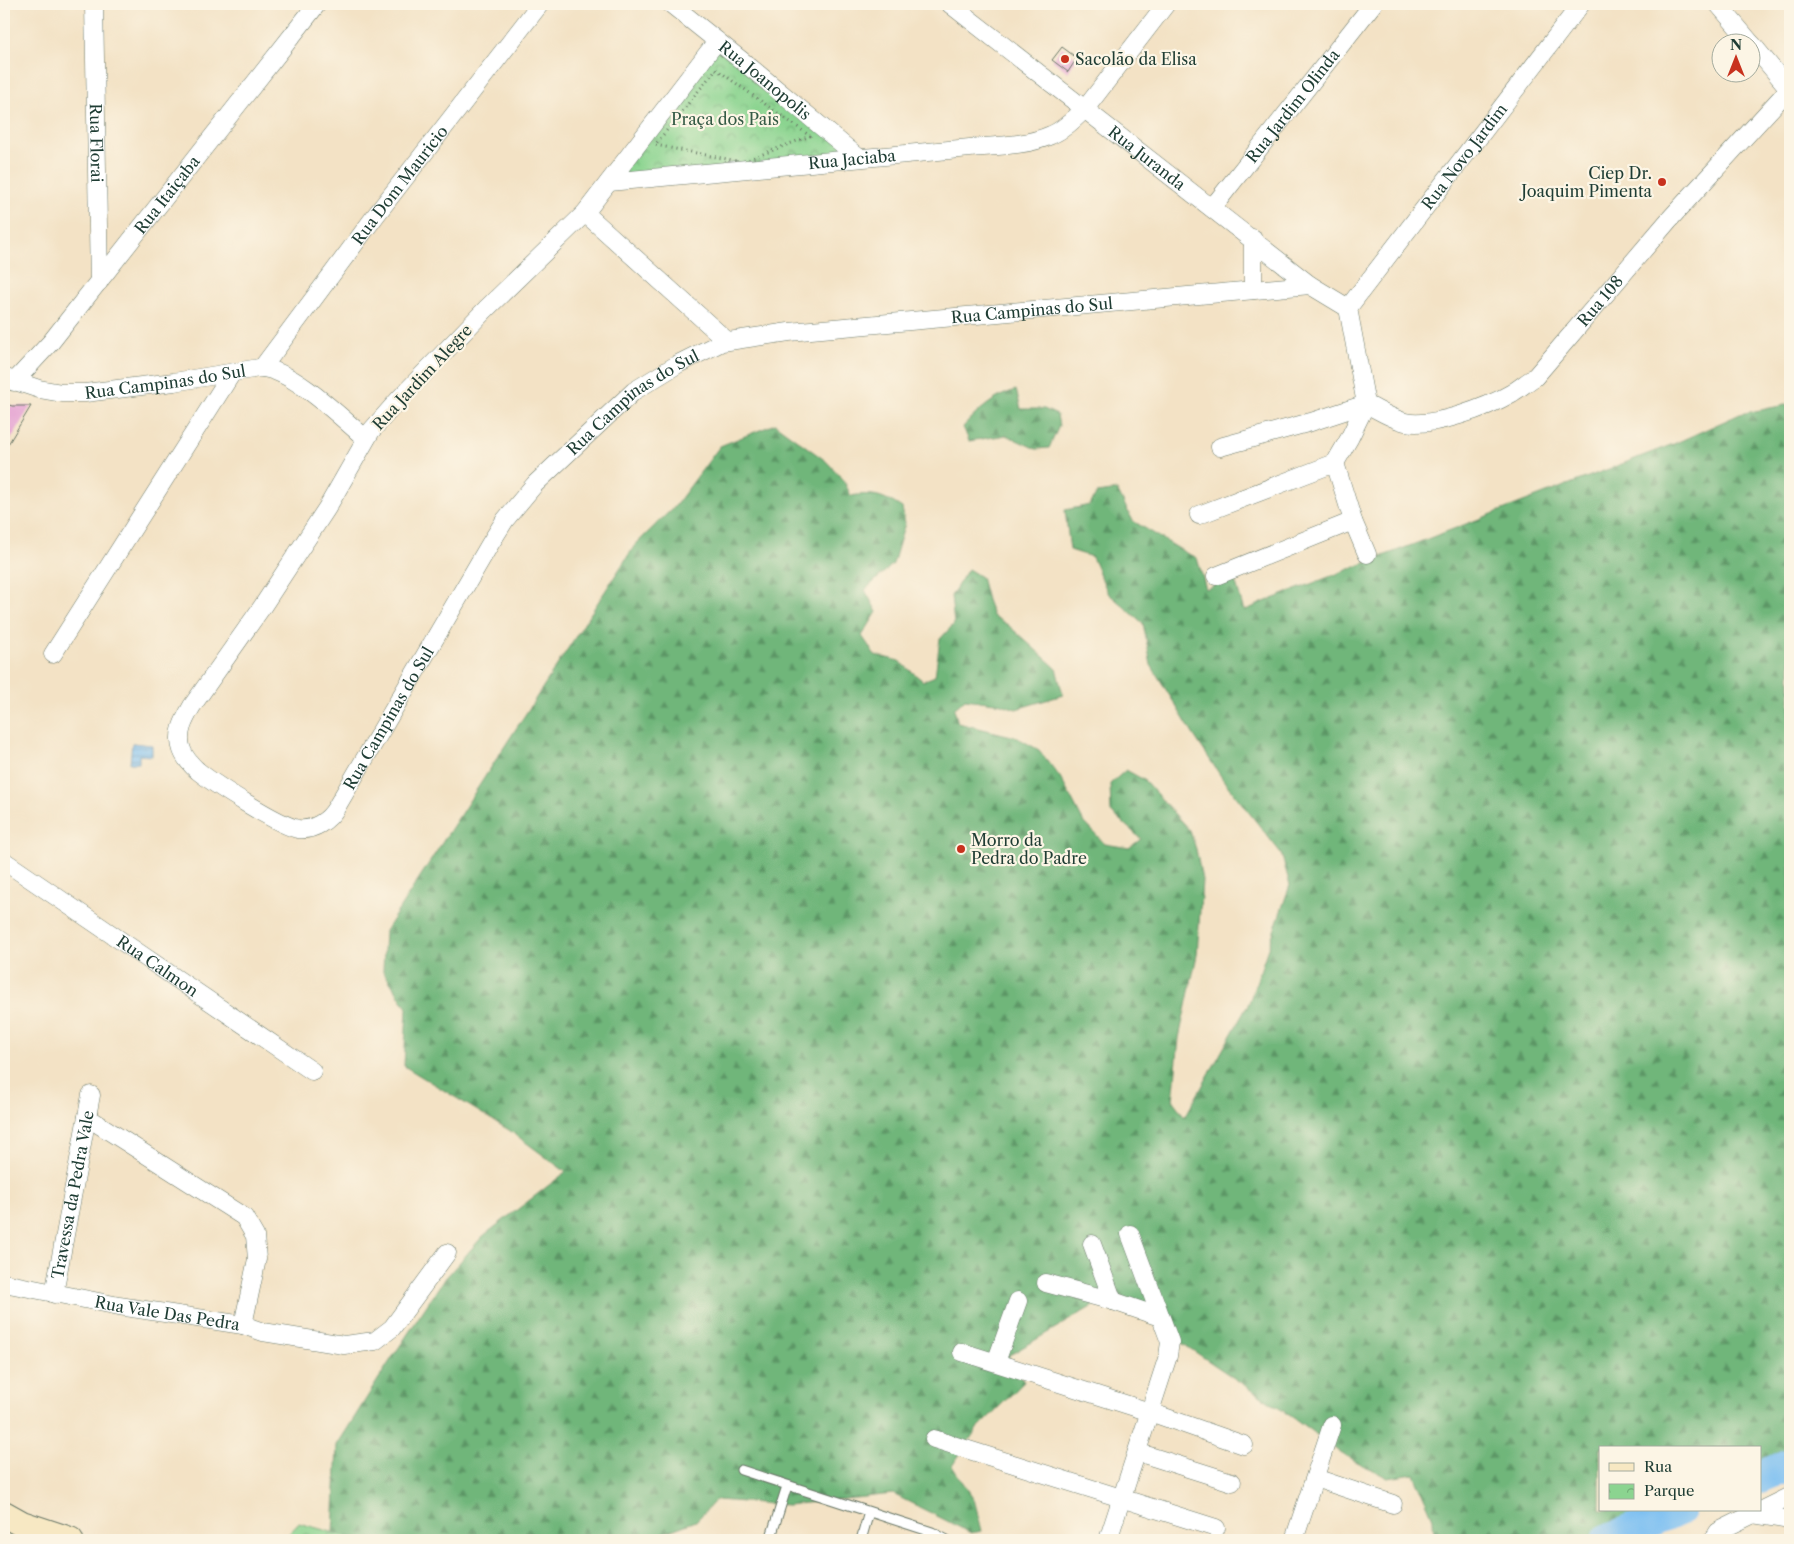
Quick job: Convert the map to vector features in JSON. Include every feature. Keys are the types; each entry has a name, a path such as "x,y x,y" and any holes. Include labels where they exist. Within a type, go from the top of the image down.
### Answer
{"street":[{"name":"Rua Florai","path":"94,4 99,282"},
{"name":"Rua Itaiçaba","path":"9,380 51,342 317,4"},
{"name":"Rua Dom Mauricio","path":"262,368 376,215 540,4"},
{"name":"Rua Joanopolis","path":"671,4 859,158"},
{"name":"Rua Jaciaba","path":"609,182 1026,142 1052,135 1085,109 1166,4"},
{"name":"Rua Jardim Olinda","path":"1212,208 1373,4"},
{"name":"Rua Novo Jardim","path":"1348,308 1581,4"},
{"path":"1718,4 1742,32"},
{"name":"Rua Juranda","path":"953,5 1310,284 1348,308"},
{"name":"Rua Jardim Alegre","path":"181,748 180,731 192,706 262,607 322,516 366,438 407,391 486,309 585,213 717,41"},
{"path":"1762,56 1790,89"},
{"name":"Rua 108","path":"1366,404 1403,422 1434,422 1493,402 1512,393 1535,377 1668,221 1790,89"},
{"path":"585,213 726,340"},
{"path":"1253,238 1253,290"},
{"name":"Rua Campinas do Sul","path":"181,748 189,762 206,777 279,822 299,829 312,828 323,823 336,808 505,520 535,484 634,391 678,364 726,340 789,332 1310,284"},
{"path":"1199,515 1335,463 1350,439 1366,404 1348,308"},
{"name":"Rua Campinas do Sul","path":"9,380 62,393 85,393 262,368 284,376 302,386 366,438"},
{"path":"53,654 232,373"},
{"path":"1220,447 1311,422 1366,404"},
{"path":"1335,463 1353,521 1367,554"},
{"path":"1216,576 1353,521"},
{"name":"Rua Calmon","path":"4,861 312,1071"},
{"name":"Travessa da Pedra Vale","path":"54,1294 91,1095"},
{"name":"Rua Vale Das Pedra","path":"4,1283 54,1294 243,1325 257,1259 255,1236 244,1217 87,1116"},
{"path":"1108,1540 1168,1356 1170,1342 1130,1234"},
{"path":"1092,1244 1113,1301"},
{"path":"243,1325 263,1332 344,1346 375,1341 392,1328 447,1253"},
{"path":"1046,1283 1113,1301 1160,1317"},
{"path":"996,1362 1018,1301"},
{"path":"962,1352 1150,1412 1244,1445"},
{"path":"1294,1540 1332,1426"},
{"path":"934,1439 1216,1528"},
{"path":"1137,1452 1232,1482"},
{"path":"1315,1478 1393,1504"},
{"path":"1762,1510 1790,1496"},
{"path":"1714,1540 1723,1528 1757,1512"},
{"path":"4,1514 22,1524 70,1540"},
{"path":"1753,1514 1790,1520"}],"lane":[{"path":"741,1470 932,1532 947,1540"},
{"path":"770,1540 787,1486"},
{"path":"861,1540 869,1512"}],"path":[{"path":"716,69 810,136 742,162 656,145 716,69"}],"green space":[{"name":"Praça dos Pais","path":"717,45 860,156 610,182"},
{"path":"1016,390 1021,409 1044,409 1057,415 1059,426 1049,448 1036,449 1006,435 969,441 963,427 987,404"},
{"path":"1790,404 1790,1446 1762,1460 1762,1446 1599,1446 1599,1512 1648,1512 1587,1540 1434,1540 1433,1518 1414,1474 1388,1478 1342,1454 1298,1421 1164,1331 1115,1293 1008,1356 1024,1382 976,1430 952,1466 974,1499 982,1531 971,1533 893,1494 787,1505 716,1500 696,1521 645,1540 360,1540 333,1533 337,1445 388,1364 442,1282 483,1236 566,1172 509,1130 404,1066 407,1008 383,971 385,931 635,545 676,505 720,446 775,424 826,461 843,479 851,496 878,496 890,500 902,508 905,523 893,564 865,590 877,612 862,636 875,655 899,661 923,681 935,676 940,639 954,624 951,596 968,569 981,577 993,616 1008,625 1056,668 1063,695 1016,709 1002,704 965,699 954,709 958,723 1016,737 1039,750 1060,777 1083,821 1105,844 1129,848 1141,839 1111,812 1110,784 1126,770 1144,780 1190,831 1196,849 1202,880 1197,955 1179,1038 1173,1101 1185,1117 1249,1003 1290,885 1281,853 1224,781 1151,665 1143,623 1108,593 1092,557 1070,550 1065,510 1090,505 1097,493 1117,490 1133,521 1197,558 1206,589 1234,577 1244,611 1676,443 1740,414"},
{"path":"299,1523 360,1540 284,1539"}],"water":[{"path":"132,743 152,745 152,756 139,755 139,763 130,763"}],"building":[{"name":"Sacolão da Elisa","path":"1062,47 1077,58 1068,72 1052,60"},
{"path":"4,403 12,406 31,406 4,451"}],"waterway":[{"path":"1762,1476 1790,1464"},
{"path":"1607,1540 1674,1512"}],"place":[{"name":"Sacolão da Elisa","path":"1065,59"},
{"name":"Ciep Dr. Joaquim Pimenta","path":"1662,182"},
{"name":"Morro da Pedra do Padre","path":"961,849"}]}
